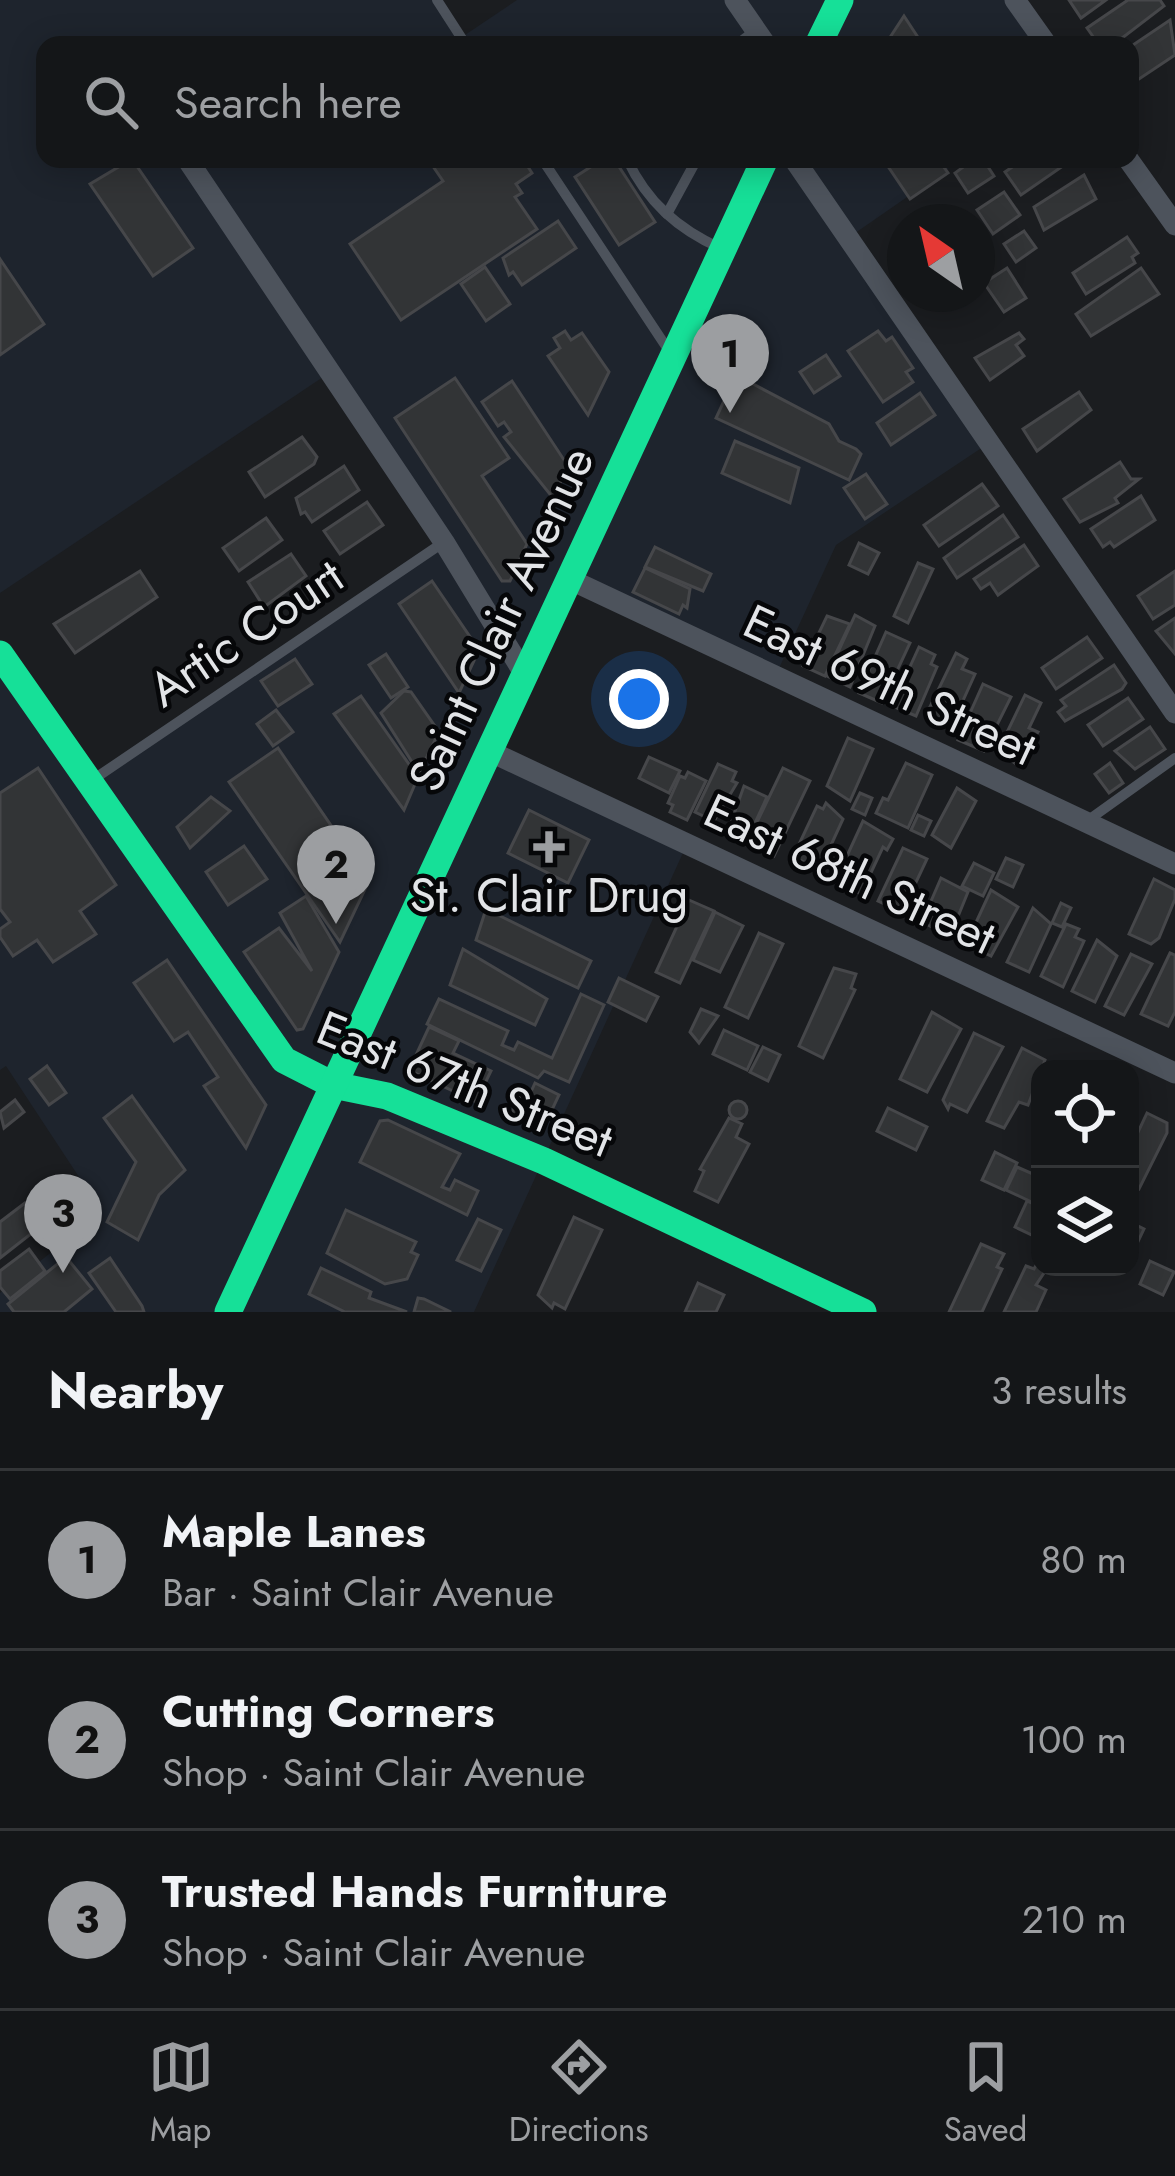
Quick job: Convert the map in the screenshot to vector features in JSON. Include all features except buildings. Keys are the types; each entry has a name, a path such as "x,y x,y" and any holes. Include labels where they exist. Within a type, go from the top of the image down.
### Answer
{"main road":[{"path":"822,36 839,0"},
{"name":"Saint Clair Avenue","path":"228,1312 761,168"},
{"name":"East 67th Street","path":"0,654 284,1060 333,1085 387,1096 524,1153 863,1312"}],"street":[{"path":"735,0 760,36"},
{"path":"1015,0 1041,36"},
{"path":"193,168 444,542 525,675"},
{"path":"800,168 1175,713"},
{"path":"1134,168 1175,225"},
{"name":"East 69th Street","path":"569,579 1175,864"},
{"name":"East 68th Street","path":"489,751 1175,1073"}],"lane":[{"path":"436,0 460,36"},
{"path":"548,168 673,357"},
{"path":"634,168 680,230 723,250"},
{"path":"667,214 693,168"},
{"name":"Artic Court","path":"88,782 444,542"},
{"path":"1084,823 1175,758"}],"shaded area":[{"path":"0,0 437,0 461,36 36,36 36,168 949,168 897,204 887,204 887,211 848,238 887,295 887,312 899,312 989,443 836,545 775,677 569,580 490,750 687,844 474,1312 0,1312 0,1293 102,1212 6,1066 0,1070 0,654 89,782 443,542 329,373 0,593"},
{"path":"517,0 1015,0 1041,36 463,36"}],"traffic: fast":[{"path":"822,36 840,0"},
{"path":"228,1312 761,168"},
{"path":"0,654 284,1060 333,1085 387,1096 544,1161 863,1312"}],"place":[{"name":"Maple Lanes","path":"730,413"},
{"name":"St. Clair Drug","path":"549,847"},
{"name":"Cutting Corners","path":"336,924"},
{"name":"Trusted Hands Furniture","path":"63,1273"}]}
